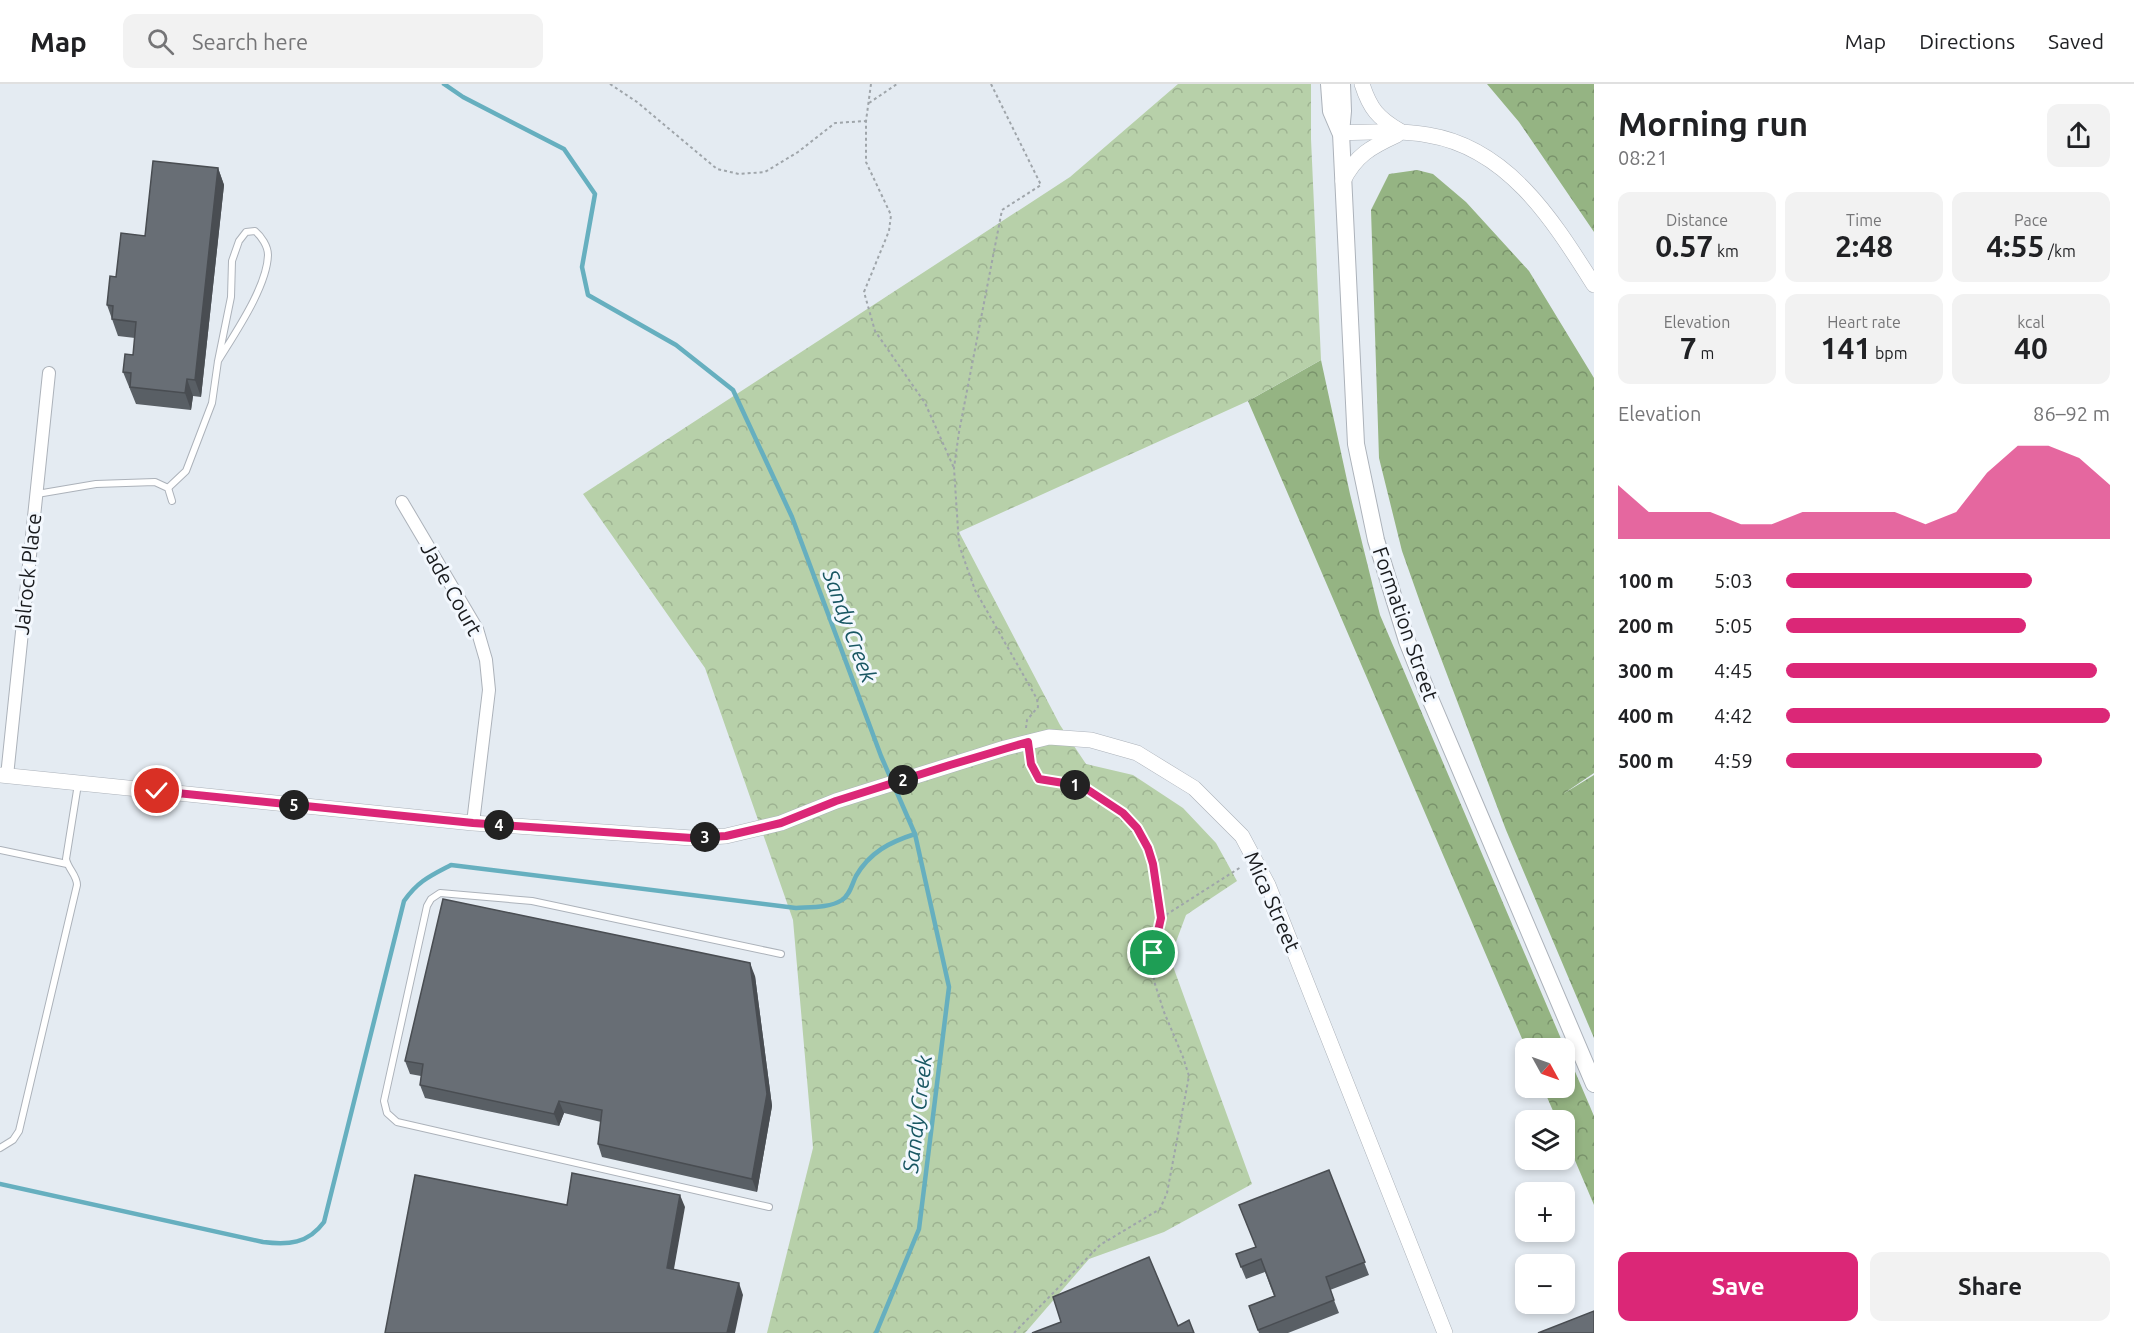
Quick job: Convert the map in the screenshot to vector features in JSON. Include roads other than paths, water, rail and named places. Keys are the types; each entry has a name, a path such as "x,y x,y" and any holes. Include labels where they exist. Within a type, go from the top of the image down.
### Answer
{"main road":[{"name":"Formation Street","path":"1329,84 1331,111 1341,134"},
{"name":"Formation Street","path":"1342,84 1341,134 1356,444 1376,540 1407,641 1426,689 1594,1084"}],"street":[{"path":"1362,84 1376,114 1384,122 1402,132"},
{"path":"1343,181 1351,165 1363,154 1373,146 1402,132"},
{"path":"1341,134 1402,132 1427,134 1450,140 1480,154 1509,173 1540,204 1594,285"},
{"name":"Jalrock Place","path":"3,776 49,373"},
{"name":"Jade Court","path":"402,502 477,629 486,660 489,690 473,823"},
{"name":"Mica Street","path":"3,776 473,823 621,834 703,837 726,836 781,823 836,801 1049,737 1091,740 1137,753 1194,788 1242,836 1268,885 1444,1333"}],"lane":[{"path":"168,488 186,471 212,403 218,361 231,297 232,261 239,241 246,232 255,231 260,235 268,253 265,273 244,319 218,361"},
{"path":"36,494 108,484 156,482 168,488 172,501"},
{"path":"0,1148 13,1140 19,1131 77,885 66,860 78,783"},
{"path":"0,850 67,864"},
{"path":"770,1207 397,1122 387,1113 384,1101 427,906 431,899 440,892 532,901 781,954"}],"waterway":[{"name":"Sandy Creek","path":"444,84 463,97 564,149 595,194 582,267 588,295 676,345 733,390 792,517 881,756 915,834 949,987 919,1229 876,1333"},
{"path":"0,1184 263,1242 289,1243 304,1239 324,1222 404,901 414,888 425,880 451,865 796,908 819,907 837,903 845,898 856,876 874,854 889,844 915,834"}]}
